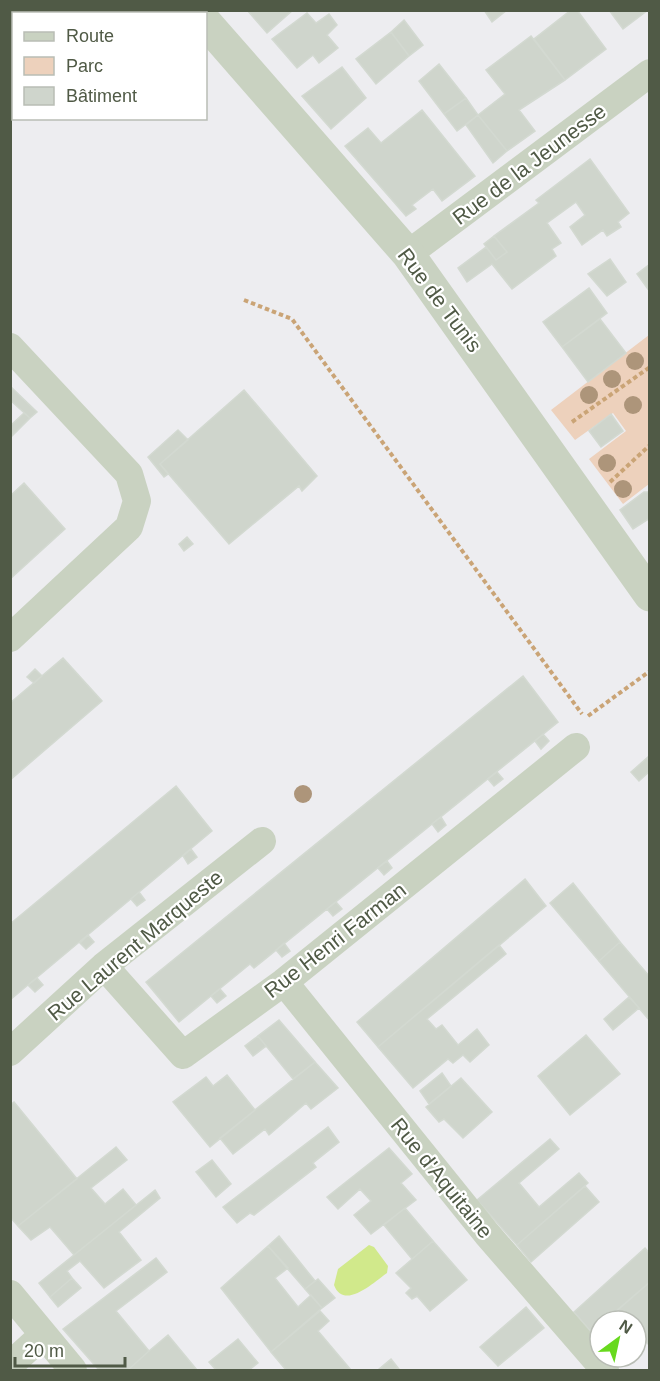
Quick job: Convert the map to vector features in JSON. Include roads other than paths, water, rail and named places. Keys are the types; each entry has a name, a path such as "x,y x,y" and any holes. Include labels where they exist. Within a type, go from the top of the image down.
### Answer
{"street":[{"name":"Rue de Tunis","path":"207,24 408,254 650,595"},
{"name":"Rue de la Jeunesse","path":"408,254 650,74"},
{"path":"10,347 129,474 136,501 129,527 10,638"},
{"name":"Rue Henri Farman","path":"104,966 183,1055 284,982 576,747"},
{"name":"Rue Laurent Marqueste","path":"10,1052 104,966 261,841"},
{"name":"Rue d'Aquitaine","path":"284,982 487,1234 605,1371"},
{"path":"10,1294 73,1371"},
{"path":"10,1365 43,1335"}]}
